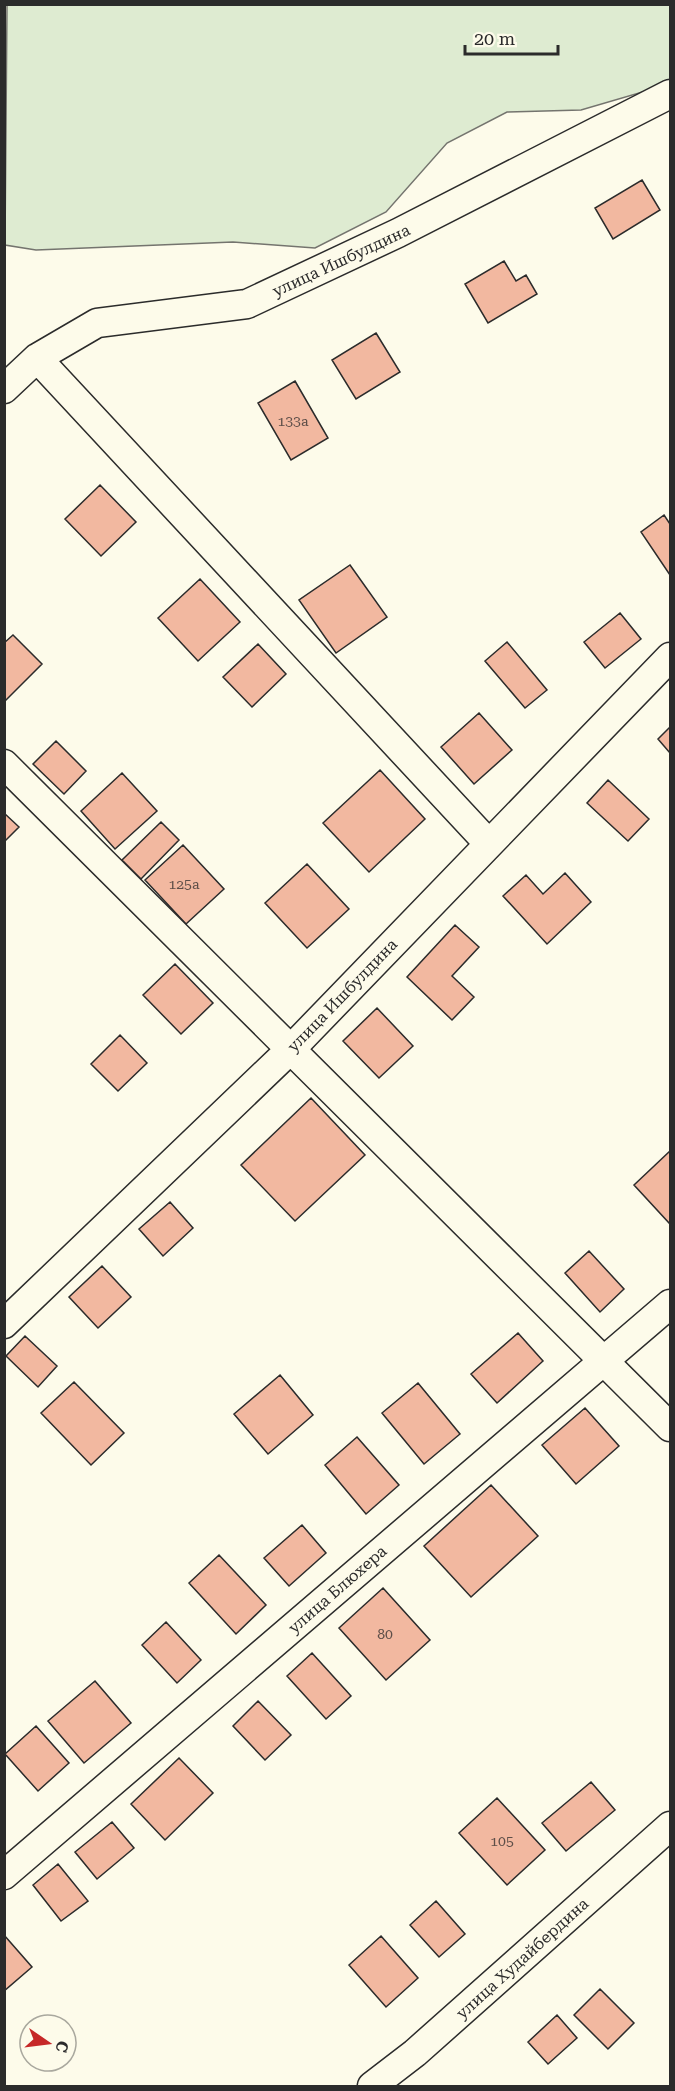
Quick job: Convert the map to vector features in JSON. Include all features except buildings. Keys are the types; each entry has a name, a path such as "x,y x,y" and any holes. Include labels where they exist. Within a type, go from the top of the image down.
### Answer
{"street":[{"name":"улица Ишбулдина","path":"4,389 37,358 97,322 247,304 398,233 670,94"},
{"path":"37,358 489,844"},
{"name":"улица Ишбулдина","path":"4,1324 292,1048 670,657"},
{"path":"4,764 292,1048 670,1427"},
{"name":"улица Блюхера","path":"4,1875 670,1304"},
{"name":"улица Худайбердина","path":"372,2086 415,2053 670,1826"}],"green space":[{"path":"7,5 670,5 670,84 581,110 507,112 447,143 386,212 315,248 233,242 36,250 5,245"}]}
